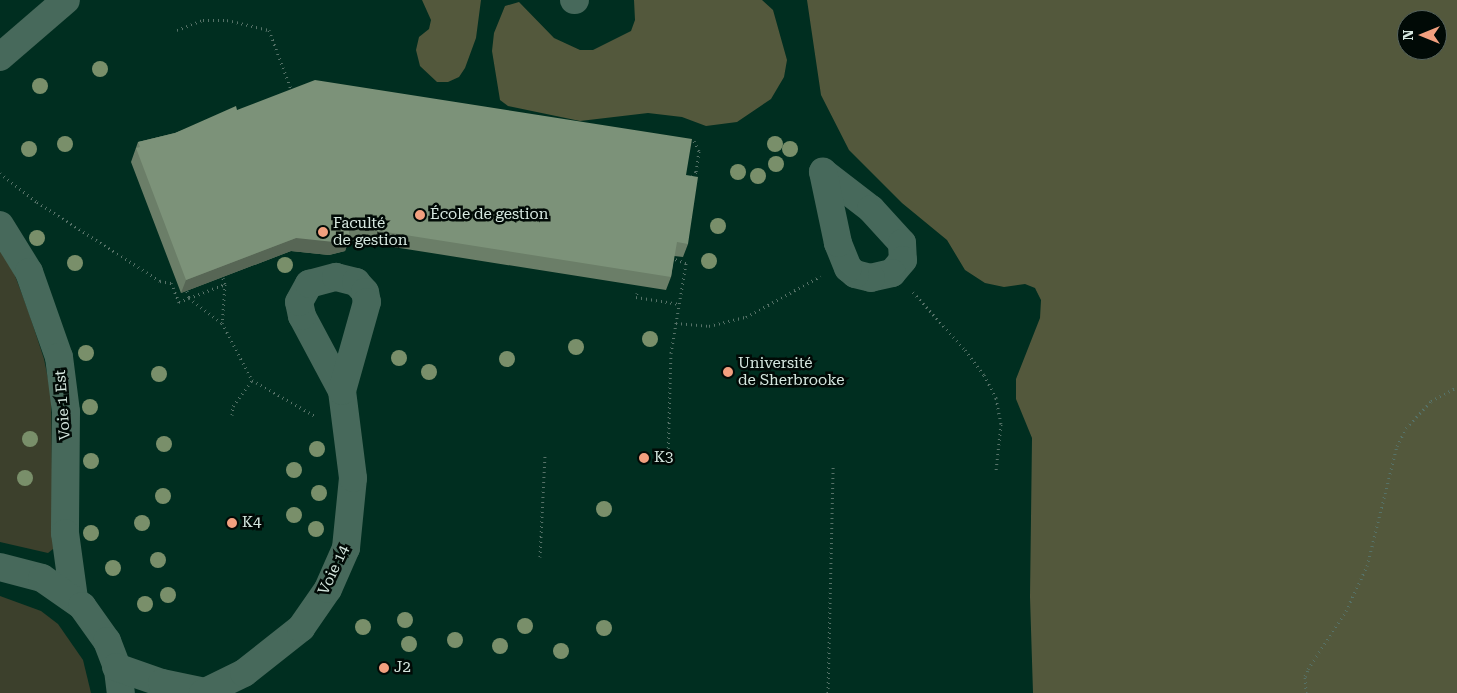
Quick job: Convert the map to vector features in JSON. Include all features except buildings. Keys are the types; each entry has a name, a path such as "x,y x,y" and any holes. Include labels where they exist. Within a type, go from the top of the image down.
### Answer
{"lane":[{"path":"0,57 66,0"},
{"path":"823,172 871,209 902,243 902,260 892,273 881,278 855,274 844,261 834,231 823,172"},
{"name":"Voie 1 Est","path":"0,225 29,272 59,356 66,412 65,534 74,599"},
{"name":"Voie 14","path":"118,680 162,683 204,692 244,673 278,649 310,616 336,573 349,538 353,502 352,460 342,391"},
{"path":"0,567 42,578 74,599 99,628 118,680"}],"path":[{"path":"177,30 203,20 227,20 269,30 295,99"},
{"path":"685,140 694,141 698,151 696,172 688,183"},
{"path":"0,174 37,202 160,280 171,283 179,302 225,284"},
{"path":"668,458 670,359 686,263 672,261 672,255"},
{"path":"676,323 709,326 746,316 844,261"},
{"path":"892,273 932,312 991,387 999,407 1001,424 996,471"},
{"path":"222,278 225,284 222,323"},
{"path":"187,291 189,298 222,323 252,380 323,420"},
{"path":"637,293 636,298 679,304"},
{"path":"232,415 233,406 252,380"},
{"path":"1306,693 1308,669 1346,611 1367,566 1398,446 1406,428 1431,400 1457,387"},
{"path":"540,557 545,455"},
{"path":"828,693 832,464"}],"shaded area":[{"name":"Université de Sherbrooke","path":"0,0 1457,0 1457,693 0,693"},
{"path":"422,0 481,0 476,38 465,68 459,77 448,82 437,82 420,66 416,50 419,37 429,29 431,20"},
{"path":"634,0 762,0 773,10 787,60 784,77 771,99 737,122 706,126 682,117 648,113 580,121 508,106 500,100 492,51 494,33 505,6 519,2 554,38 580,50 593,50 631,31 635,20"},
{"path":"807,0 1457,0 1457,693 1033,693 1030,597 1032,438 1016,399 1016,379 1040,318 1041,300 1035,288 1025,284 1004,287 985,283 965,270 947,240 902,203 849,150 821,95"},
{"path":"0,246 10,262 29,313 44,359 51,393 53,549 48,553 0,542"},
{"path":"0,596 41,611 58,624 83,660 91,693 0,693"}],"place":[{"name":"École de gestion","path":"420,215"},
{"name":"Faculté de gestion","path":"323,232"},
{"name":"Université de Sherbrooke","path":"728,372"},
{"name":"K3","path":"644,458"},
{"name":"K4","path":"232,523"},
{"name":"J2","path":"384,668"}]}
